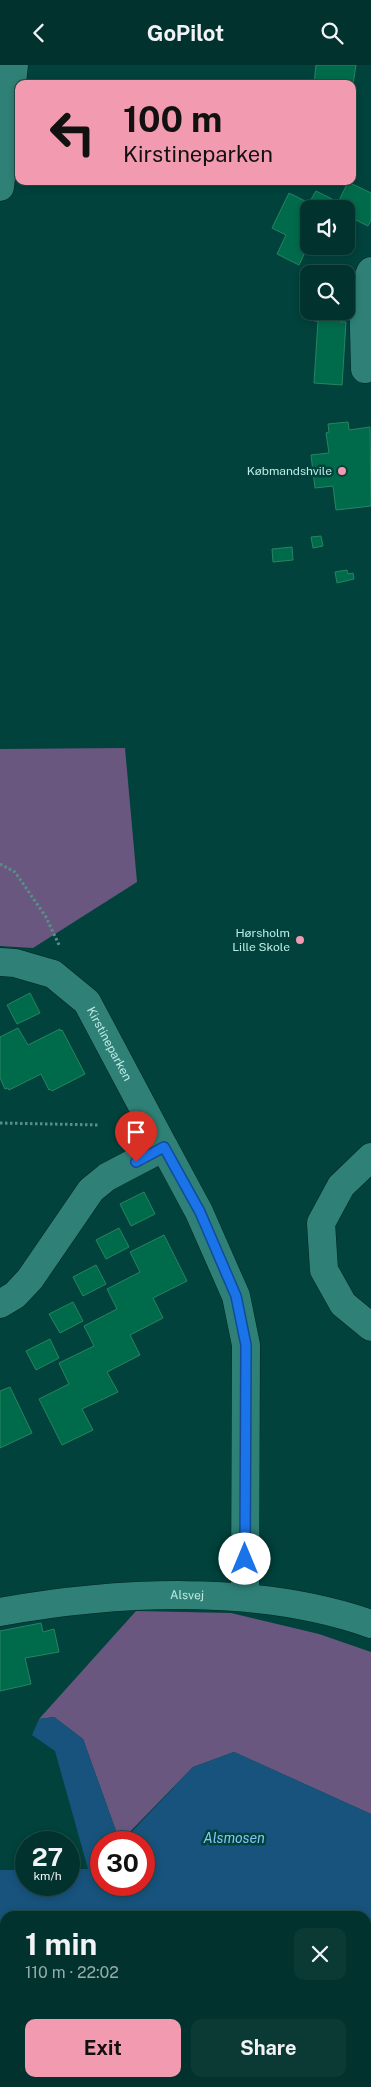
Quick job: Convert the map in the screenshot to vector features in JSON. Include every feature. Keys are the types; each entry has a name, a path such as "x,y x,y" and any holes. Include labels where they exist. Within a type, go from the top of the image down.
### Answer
{"street":[{"path":"0,187 14,65"},
{"path":"365,369 363,289 371,271"},
{"name":"Kirstineparken","path":"0,962 16,963 52,974 86,1002 200,1212 236,1296 246,1345 245,1597"},
{"path":"0,1305 15,1295 30,1279 92,1191 107,1177 164,1147"},
{"path":"371,1157 341,1186 321,1223 324,1270 343,1303 371,1327"},
{"name":"Alsvej","path":"0,1612 43,1604 133,1595 245,1597 318,1610 371,1624"}],"path":[{"path":"0,864 14,873 20,880 46,917 62,951"},
{"path":"0,1123 100,1125"}],"shaded area":[{"path":"125,748 137,882 33,948 0,946 0,749"},
{"path":"136,1611 231,1613 319,1634 371,1652 371,1814 234,1752 193,1767 131,1831 116,1831 83,1739 54,1717 39,1719"}],"water":[{"name":"Alsmosen","path":"54,1717 83,1739 116,1831 90,1831 90,1896 155,1896 155,1831 132,1831 193,1767 234,1752 371,1814 371,1911 0,1911 0,1870 15,1870 15,1896 80,1896 80,1869 88,1869 80,1840 80,1831 77,1831 55,1751 32,1735 39,1719"}],"building":[{"path":"316,65 356,65 354,80 314,80"},
{"path":"347,185 354,185 371,193 371,220 368,226 355,220 355,200 339,200"},
{"path":"316,191 332,199 332,200 311,200"},
{"path":"289,193 303,200 300,200 300,255 304,255 299,265 277,254 286,235 272,228"},
{"path":"341,320 341,322 346,322 342,385 314,383 318,321 314,321"},
{"name":"Købmandshvile","path":"348,422 349,430 370,427 371,506 336,510 333,486 315,488 311,455 329,453 326,433 329,432 328,424"},
{"path":"321,536 323,546 313,548 311,537"},
{"path":"292,547 293,560 273,562 272,549"},
{"path":"347,570 348,574 353,573 354,579 337,583 335,572"},
{"path":"30,993 40,1013 17,1024 7,1005"},
{"path":"18,1028 28,1045 60,1029 60,1031 62,1030 85,1074 52,1091 49,1090 41,1074 9,1090 8,1088 5,1089 0,1078 0,1037"},
{"path":"144,1192 155,1214 131,1226 120,1204"},
{"path":"119,1228 129,1247 106,1259 96,1240"},
{"path":"164,1235 187,1281 153,1298 163,1318 130,1335 140,1355 107,1372 118,1392 82,1409 93,1430 62,1445 39,1399 69,1384 59,1363 94,1346 84,1326 117,1309 107,1289 140,1272 130,1252"},
{"path":"96,1265 106,1284 83,1296 73,1277"},
{"path":"73,1302 83,1321 60,1333 49,1314"},
{"path":"50,1339 59,1358 36,1370 26,1351"},
{"path":"10,1387 32,1433 0,1448 0,1391"},
{"path":"41,1623 43,1632 54,1629 59,1652 25,1658 31,1684 0,1691 0,1631"}],"place":[{"name":"Købmandshvile","path":"342,471"},
{"name":"Hørsholm Lille Skole","path":"300,940"}],"route":[{"path":"136,1162 164,1147 200,1212 236,1296 246,1345 245,1559"}]}
